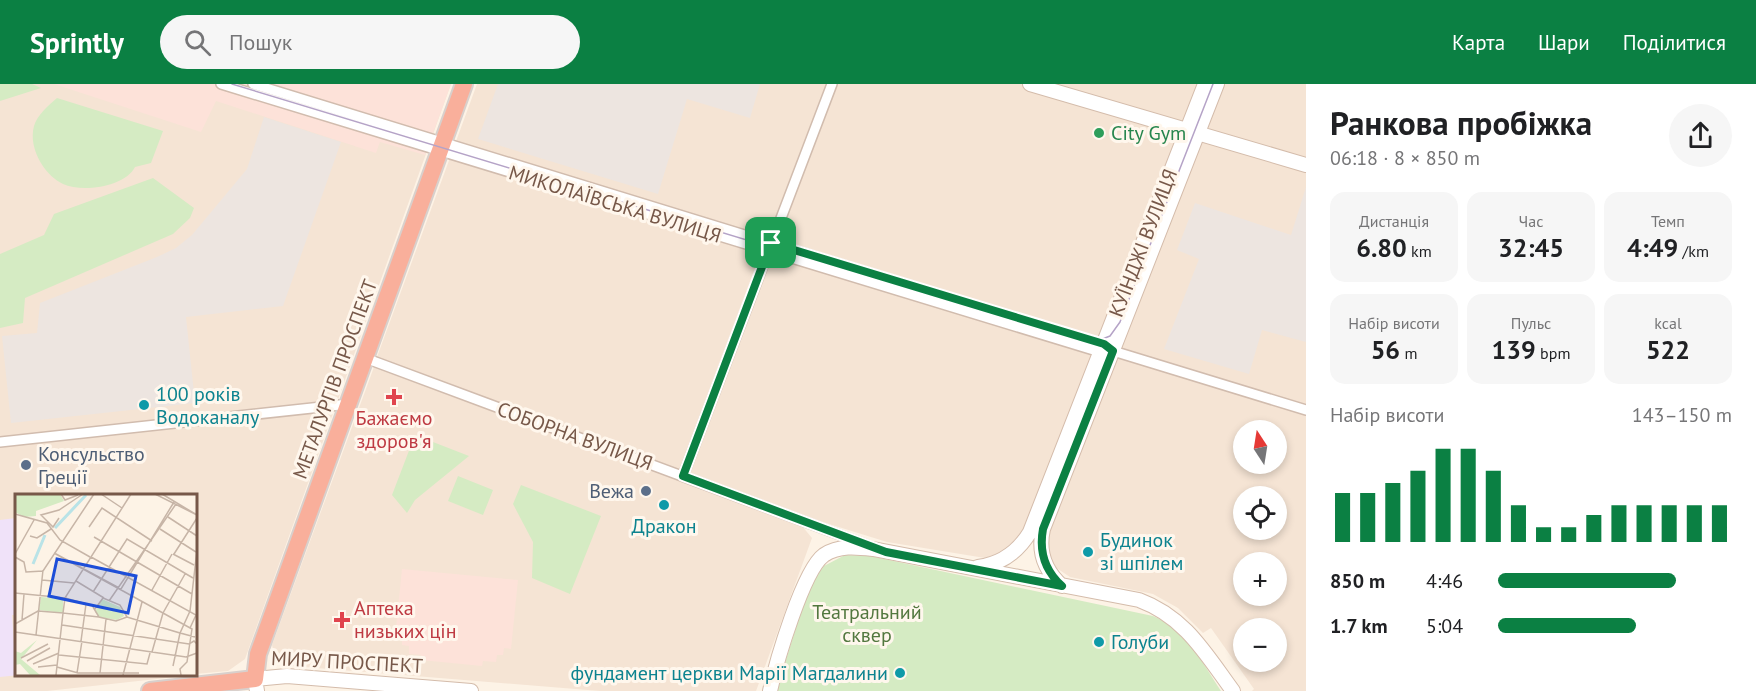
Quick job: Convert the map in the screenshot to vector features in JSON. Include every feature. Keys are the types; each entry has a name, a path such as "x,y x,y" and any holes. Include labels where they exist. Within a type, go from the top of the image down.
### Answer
{"highway":[{"name":"МЕТАЛУРГІВ ПРОСПЕКТ","path":"256,685 258,654 464,84"},
{"name":"МИРУ ПРОСПЕКТ","path":"150,691 256,685"}],"main road":[{"path":"1030,84 1306,165"},
{"name":"КУЇНДЖІ ВУЛИЦЯ","path":"1192,132 1205,84"},
{"name":"КУЇНДЖІ ВУЛИЦЯ","path":"967,568 985,566 1003,560 1026,539 1106,349 1192,132 1217,84"},
{"name":"КУЇНДЖІ ВУЛИЦЯ","path":"1062,586 1048,571 1043,559 1041,544 1043,529 1106,349"},
{"path":"770,690 800,596 816,562 838,549 860,548 1139,600 1166,612 1190,631 1233,691"},
{"name":"МИРУ ПРОСПЕКТ","path":"256,685 287,676 471,691"}],"street":[{"name":"МИКОЛАЇВСЬКА ВУЛИЦЯ","path":"222,84 307,105 1306,410"},
{"name":"МИКОЛАЇВСЬКА ВУЛИЦЯ","path":"253,84 307,105"},
{"path":"683,476 832,84"},
{"name":"СОБОРНА ВУЛИЦЯ","path":"365,358 886,552"},
{"path":"0,442 348,404"}],"shaded area":[{"path":"0,84 451,84 245,659 228,671 196,674 196,494 15,494 15,676 184,676 47,691 0,691"},
{"path":"54,84 451,84 425,155 380,142 376,153 216,101 201,132"},
{"path":"477,84 1201,84 1030,524 1010,549 985,558 887,542 813,519 377,357"},
{"path":"498,84 760,84 750,118 687,99 658,194 478,139"},
{"path":"1220,84 1306,84 1306,691 1252,691 1254,689 1242,672 1287,672 1287,618 1233,618 1233,659 1211,628 1203,633 1178,608 1153,594 1070,577 1055,567 1047,554 1046,529"},
{"path":"264,117 341,142 283,306 186,317 195,403 11,423 2,336 37,333 40,303 157,257 176,248 192,235 247,169"},
{"path":"1306,187 1306,342 1262,330 1249,374 1164,349 1199,259 1177,250 1195,203 1291,235"},
{"path":"374,367 802,526 812,538 756,691 600,691 292,666 283,662 274,653 272,645"},
{"path":"15,518 15,615 12,615 15,675 0,677 0,520"},
{"path":"402,569 518,580 511,649 504,648 503,655 497,655 496,662 483,661 482,666 421,660 421,655 409,654 409,646 402,645 402,639 395,638"}],"green space":[{"path":"0,84 32,84 41,88 0,101"},
{"path":"57,98 163,131 151,163 135,167 130,174 113,184 91,188 71,187 56,180 39,160 33,143 33,134 38,118"},
{"path":"153,178 194,208 190,218 173,234 25,298 23,323 0,328 0,254 44,235 54,214"},
{"path":"415,435 469,456 415,500 407,513 392,495"},
{"path":"458,476 493,490 483,515 448,501"},
{"path":"521,485 601,516 570,594 532,578 533,542 513,504"},
{"name":"Театральний сквер","path":"845,555 870,556 1153,616 1165,622 1184,638 1221,691 776,691 809,587 824,566"}],"tram line":[{"path":"232,84 1090,344 1110,336 1120,322 1213,84"}],"place":[{"name":"City Gym","path":"1099,133"},
{"name":"Бажаємо здоров'я","path":"394,397"},
{"name":"100 років Водоканалу","path":"144,405"},
{"name":"Консульство Греції","path":"26,465"},
{"name":"Вежа","path":"646,491"},
{"name":"Дракон","path":"664,505"},
{"name":"Будинок зі шпілем","path":"1088,552"},
{"name":"Аптека низьких цін","path":"342,620"},
{"name":"Голуби","path":"1099,642"},
{"name":"фундамент церкви Марії Магдалини","path":"900,673"}],"route":[{"path":"771,243 1104,344 1113,351 1043,529 1041,544 1043,559 1048,571 1062,586 886,552 683,476 771,243"}]}
